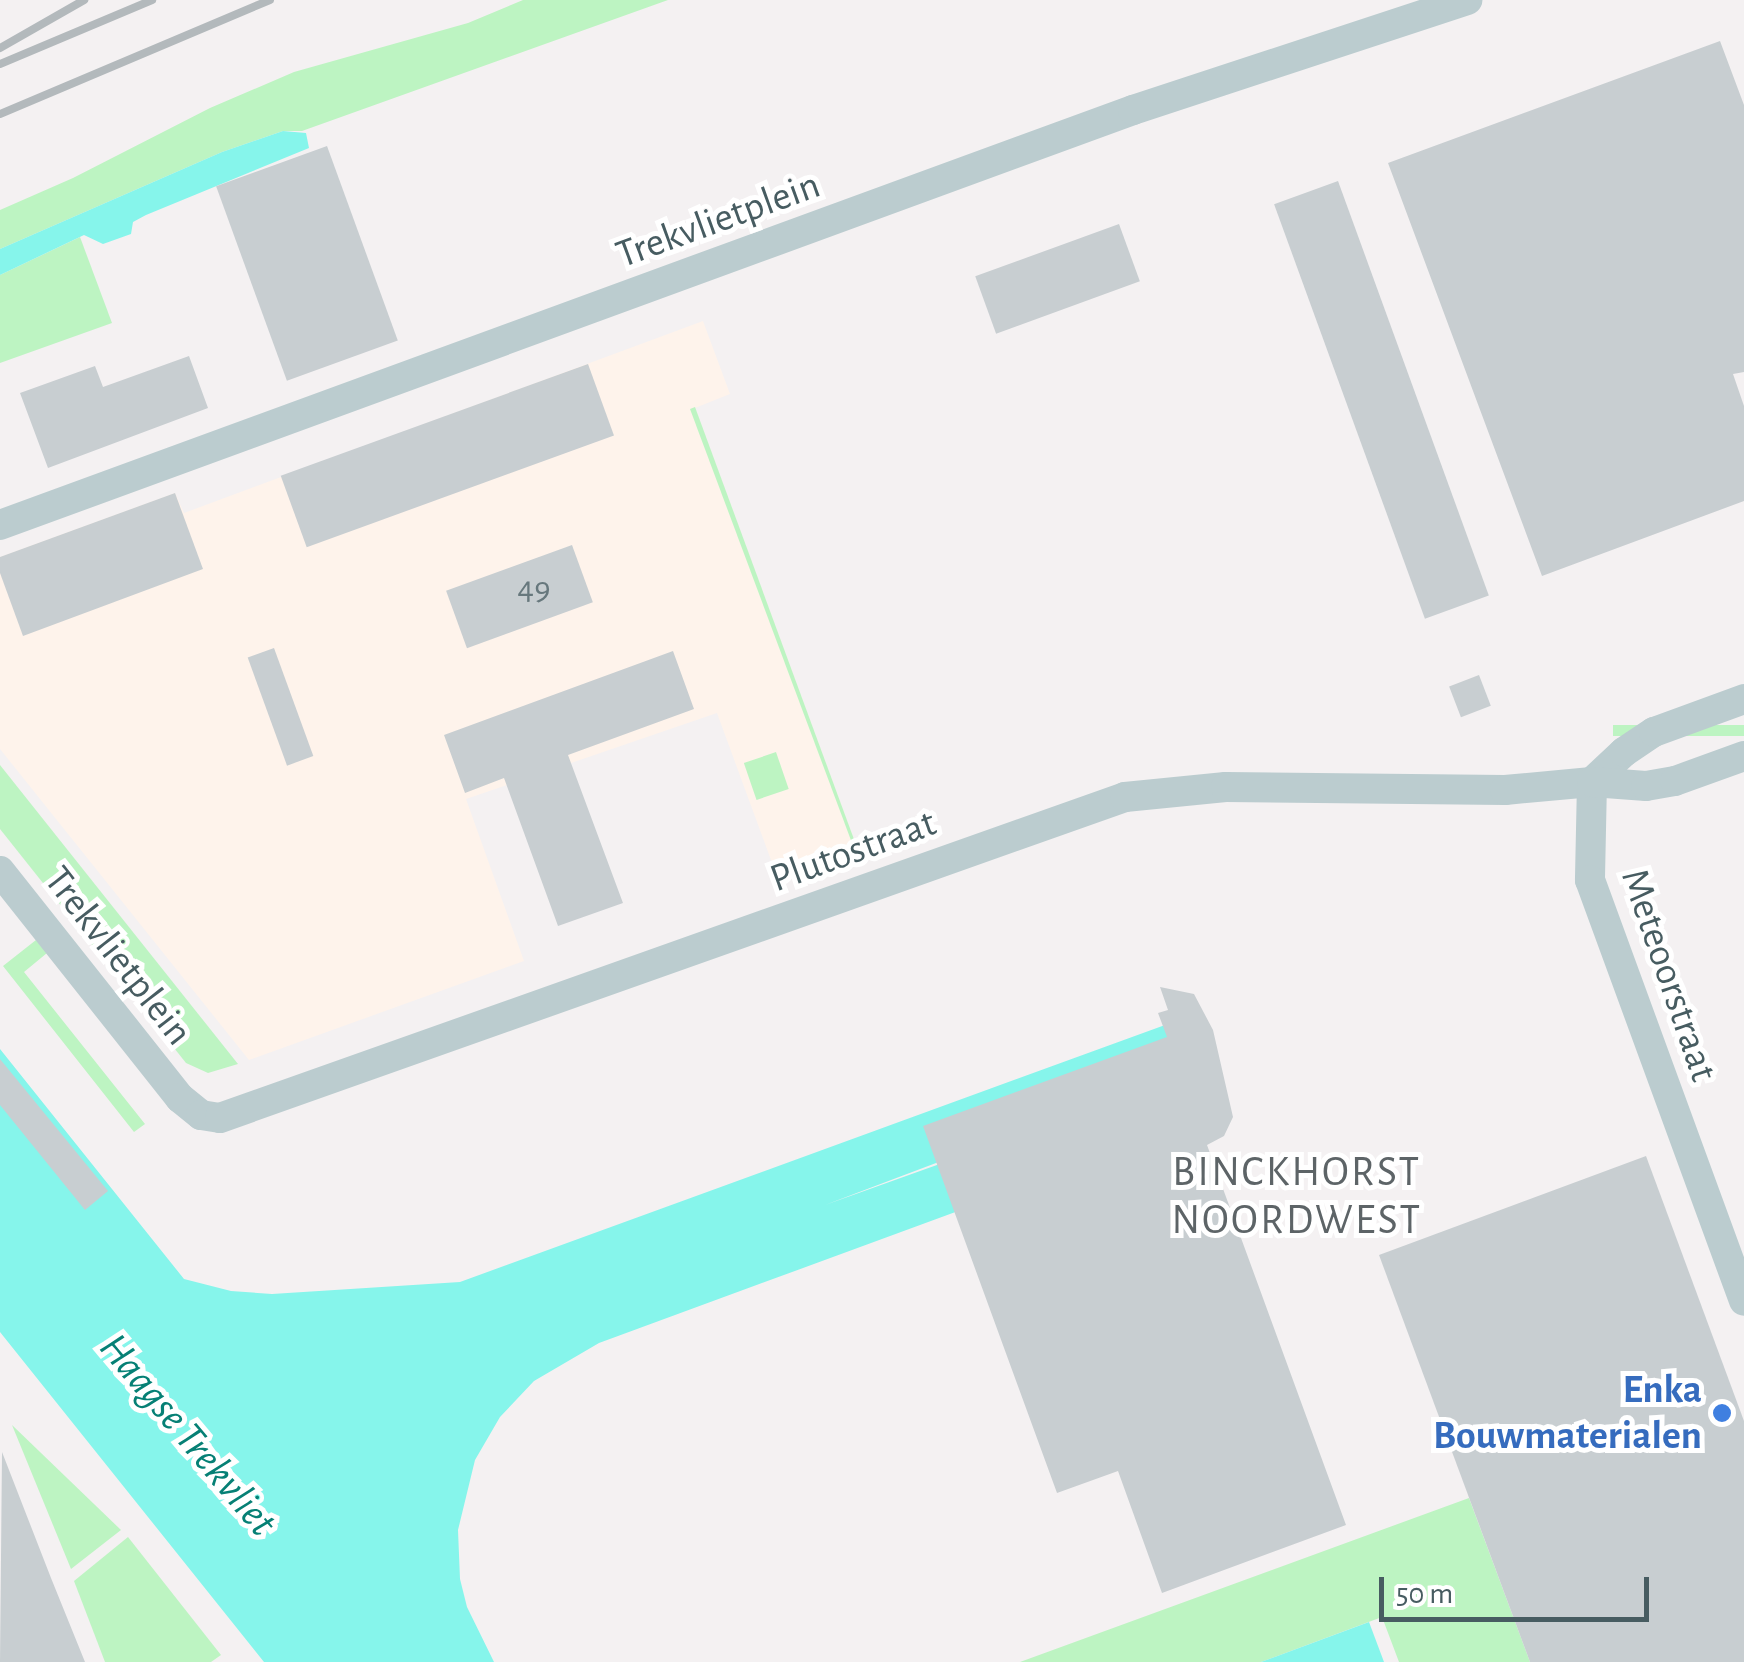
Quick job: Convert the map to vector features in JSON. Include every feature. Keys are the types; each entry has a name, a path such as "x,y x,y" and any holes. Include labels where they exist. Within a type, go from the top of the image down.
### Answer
{"street":[{"name":"Trekvlietplein","path":"0,525 1133,110 1468,0"},
{"path":"1592,782 1624,752 1654,732 1744,699"},
{"name":"Plutostraat","path":"173,1090 201,1115 233,1116 1125,797 1226,787 1480,790 1592,782 1657,785 1744,756"},
{"name":"Meteoorstraat","path":"1592,782 1590,880 1744,1301"},
{"name":"Trekvlietplein","path":"0,872 173,1090"}],"shaded area":[{"path":"703,321 730,394 695,408 855,842 775,871 717,713 466,799 524,961 249,1060 0,749 0,557 175,493 184,513"}],"green space":[{"path":"523,0 668,0 302,131 283,131 222,152 0,249 0,210 73,178 210,108 294,72 468,23"},
{"path":"80,237 112,323 0,363 0,275"},
{"path":"695,407 855,842 852,843 690,409"},
{"path":"1613,725 1744,725 1744,736 1613,736"},
{"path":"776,752 789,789 757,800 744,763"},
{"path":"0,765 238,1064 208,1073 186,1063 0,829"},
{"path":"36,940 47,953 24,972 145,1124 134,1132 3,966"},
{"path":"12,1425 121,1530 71,1569"},
{"path":"1469,1498 1530,1662 1399,1662 1382,1617 1261,1662 1020,1662"},
{"path":"128,1537 221,1655 211,1662 105,1662 74,1581"}],"water":[{"path":"283,131 306,133 309,148 146,215 133,222 131,234 103,244 84,235 0,275 0,249 222,152"},
{"name":"Haagse Trekvliet","path":"1187,1017 1203,1062 825,1205 1206,1069 1222,1114 599,1343 534,1381 500,1417 475,1460 458,1530 460,1579 467,1607 494,1662 264,1662 0,1332 0,1049 184,1279 231,1291 272,1294 460,1282"},
{"path":"1369,1622 1384,1662 1261,1662"}],"building":[{"path":"1720,41 1744,105 1744,372 1733,374 1744,406 1744,501 1542,576 1388,163"},
{"path":"327,146 398,341 287,381 216,186"},
{"path":"1338,181 1489,595 1425,619 1274,204"},
{"path":"1119,224 1140,281 996,334 975,276"},
{"path":"189,356 208,408 48,468 20,393 95,366 103,387"},
{"path":"588,364 614,435 307,547 281,476"},
{"path":"175,493 203,569 23,636 0,573 0,557"},
{"path":"572,545 593,602 467,648 446,591"},
{"path":"274,648 313,756 287,766 248,658"},
{"path":"673,651 694,709 568,755 623,903 558,926 504,778 465,793 444,735"},
{"path":"1479,675 1491,706 1461,717 1449,686"},
{"path":"1160,987 1194,994 1213,1030 1233,1117 1224,1136 1207,1145 1346,1525 1162,1593 1118,1471 1057,1493 923,1126 1167,1037 1158,1013 1168,1010"},
{"path":"0,1059 108,1191 85,1210 0,1105"},
{"path":"1646,1156 1744,1421 1744,1662 1530,1662 1379,1255"},
{"path":"2,1452 51,1578 85,1662 0,1662"}],"railway":[{"path":"0,48 84,0"},
{"path":"0,64 152,0"},
{"path":"0,114 270,0"}],"place":[{"name":"Enka Bouwmaterialen","path":"1722,1413"}],"district":[{"name":"BINCKHORST NOORDWEST","path":"1297,1196"}]}
